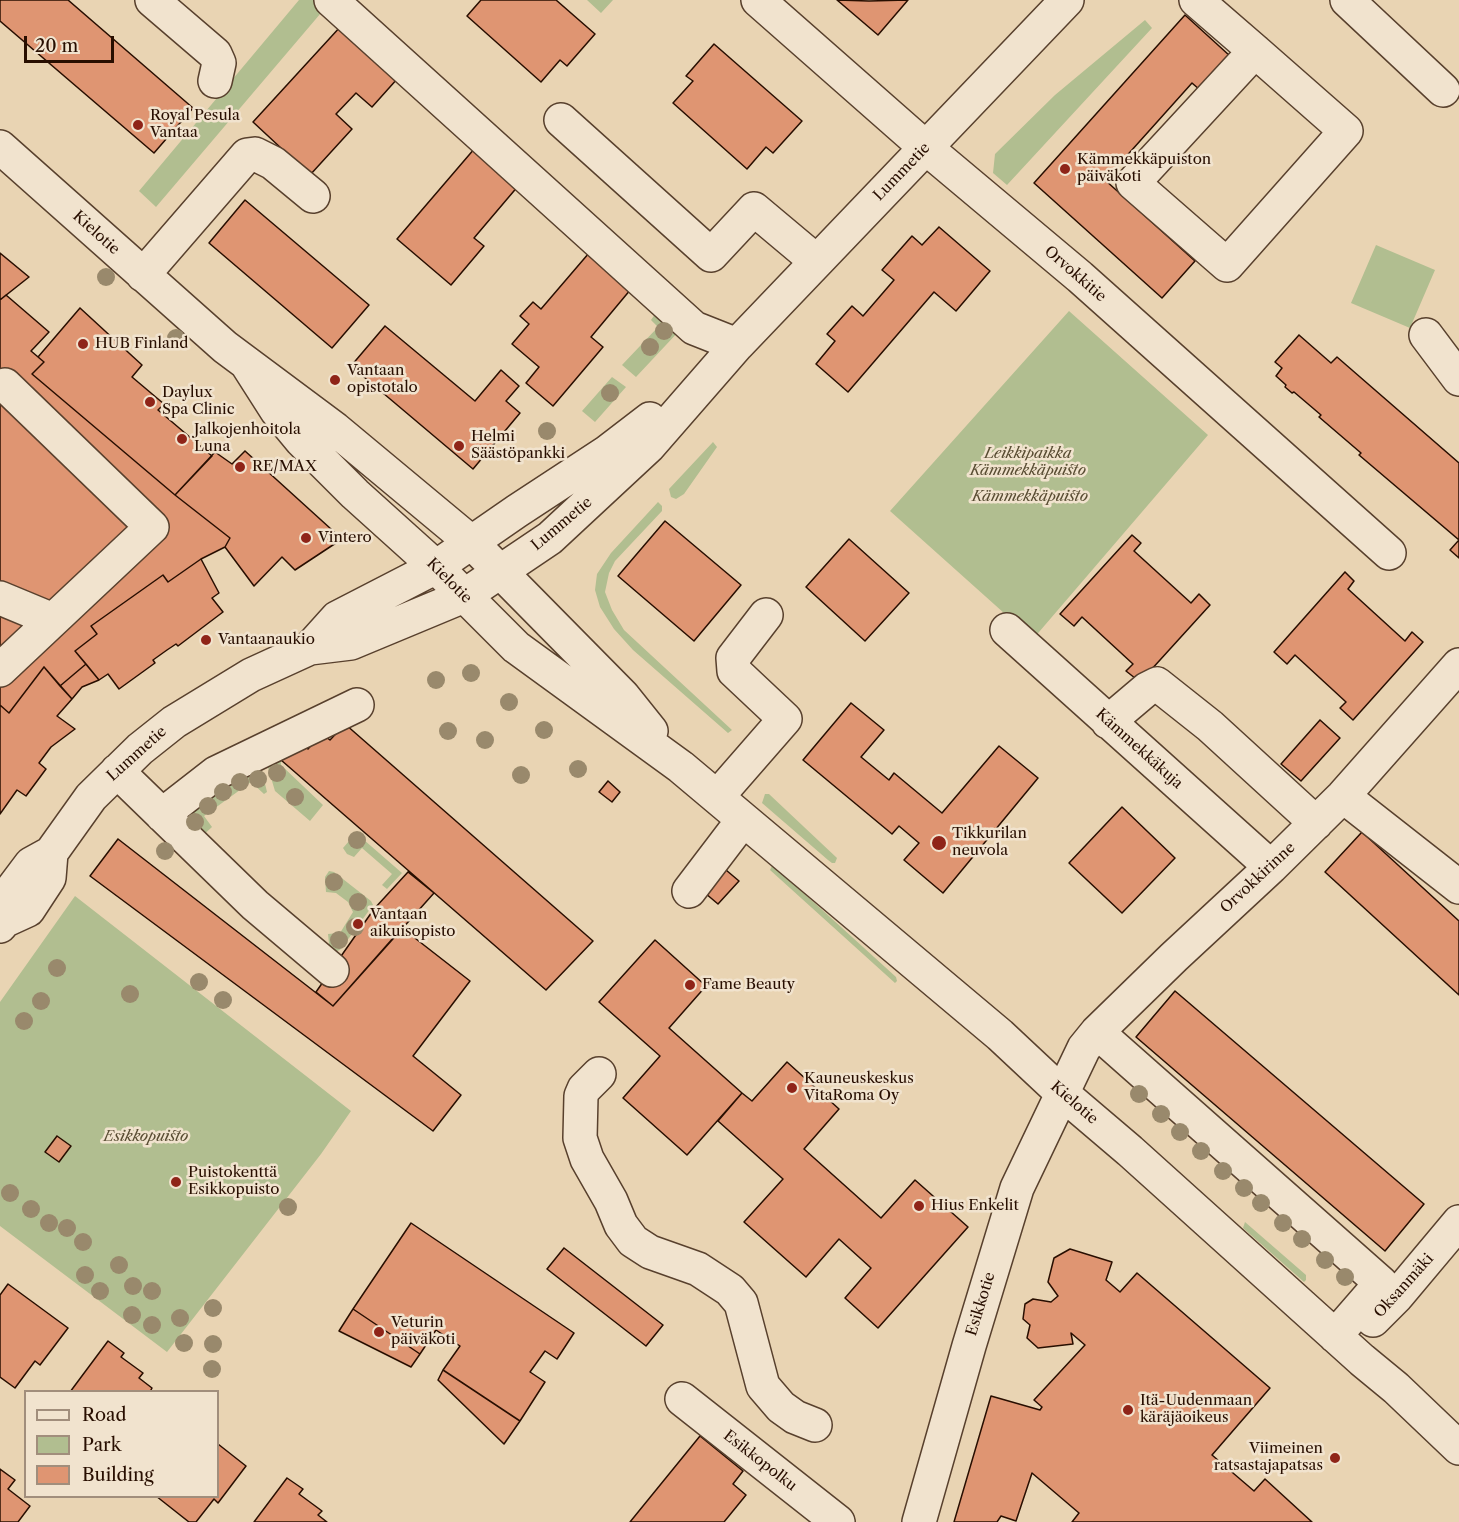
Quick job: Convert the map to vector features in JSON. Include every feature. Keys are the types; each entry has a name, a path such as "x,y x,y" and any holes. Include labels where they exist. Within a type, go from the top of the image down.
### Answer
{"street":[{"path":"152,0 215,54 219,63 215,81"},
{"path":"331,0 694,328 737,345"},
{"name":"Orvokkitie","path":"758,0 925,147 1080,277 1389,553"},
{"name":"Lummetie","path":"1,922 8,896 31,864 51,853 91,798 140,749 174,722 251,675 310,648 351,643 464,596 550,538 649,446 737,345 1067,0"},
{"path":"1196,0 1255,51 1346,131 1227,265 1134,183 1255,51"},
{"path":"1347,0 1443,90"},
{"path":"561,120 711,255 754,209 816,261"},
{"name":"Kielotie","path":"0,147 247,364 335,429 472,543 623,696 681,767"},
{"path":"143,275 247,154 255,154 273,163 314,196"},
{"path":"1426,335 1459,379"},
{"name":"Lummetie","path":"310,648 337,618 436,567 607,452 670,404 737,345"},
{"name":"Kielotie","path":"247,364 278,411 302,440 355,494 436,567 516,647 681,767 1000,1035 1341,1342 1396,1388 1459,1448"},
{"path":"0,670 152,527 4,385"},
{"path":"0,598 53,620"},
{"path":"717,797 785,719 734,672 733,658 766,615"},
{"name":"Kämmekkäkuja","path":"1007,630 1271,867"},
{"name":"Orvokkirinne","path":"1063,1094 1084,1048 1097,1032 1343,796 1459,664"},
{"path":"1108,722 1147,689 1157,684 1210,726 1316,823"},
{"path":"162,815 216,773 357,705"},
{"path":"117,771 255,905 332,970"},
{"path":"1343,796 1451,870"},
{"path":"689,891 743,820"},
{"path":"1097,1032 1381,1283 1341,1342"},
{"path":"599,1074 584,1089 581,1096 580,1138 587,1159 611,1201 621,1225 633,1241 650,1252 698,1269 730,1290 741,1303 763,1386 781,1407 795,1417 815,1425"},
{"name":"Esikkotie","path":"920,1522 969,1346 1017,1188 1063,1094"},
{"name":"Oksanmäki","path":"1341,1342 1397,1296 1459,1222"},
{"name":"Esikkopolku","path":"682,1399 838,1522"}],"green space":[{"path":"299,0 332,0 156,207 139,191"},
{"path":"587,0 613,0 601,13"},
{"path":"1145,20 1152,28 1007,185 993,173 995,154 1055,95"},
{"path":"1376,245 1435,270 1410,328 1351,303"},
{"path":"658,310 680,330 636,377 622,365 658,327 651,320"},
{"name":"Kämmekkäpuisto","path":"1069,311 1208,435 1033,639 890,511"},
{"path":"612,377 626,387 595,422 582,411"},
{"path":"713,442 717,447 684,494 676,499 671,497 669,489"},
{"path":"658,502 662,506 662,511 615,561 609,573 605,592 624,630 732,730 728,733 633,650 614,629 600,607 595,590 597,574 611,553"},
{"path":"281,756 281,765 323,805 310,821 275,791 266,761"},
{"path":"260,763 267,792 264,794 251,782 204,816 212,827 200,838 181,819 231,779"},
{"path":"765,794 769,794 837,858 835,863 828,860 762,803"},
{"path":"356,833 402,873 387,889 382,885 392,874 362,848 354,857 347,854 343,848"},
{"path":"772,866 896,977 897,981 895,983 770,870"},
{"path":"329,871 334,872 373,905 341,949 330,953 328,934 340,933 353,912 348,902 336,893 326,892 325,877"},
{"name":"Esikkopuisto","path":"75,896 351,1111 321,1154 167,1352 0,1226 0,1002"},
{"path":"1245,1222 1306,1275 1306,1280 1304,1282 1243,1228"}],"building":[{"path":"0,0 68,0 193,108 154,153 0,21"},
{"path":"481,0 556,0 595,34 567,66 560,60 541,82 467,16"},
{"path":"837,0 869,1 908,0 878,35"},
{"path":"1185,15 1230,56 1200,90 1192,83 1105,180 1195,261 1162,298 1034,183"},
{"path":"341,26 398,78 372,107 356,93 336,114 352,129 310,175 253,122"},
{"path":"714,44 802,121 773,153 766,147 747,169 673,103 693,81 686,76"},
{"path":"475,148 519,185 474,238 484,246 451,285 397,239"},
{"path":"245,200 369,305 332,348 209,243"},
{"path":"939,227 990,271 956,311 934,292 848,392 816,364 835,341 827,334 852,306 863,316 894,280 882,270 912,236 922,245"},
{"path":"0,253 29,277 0,300"},
{"path":"589,253 631,289 591,337 603,347 553,406 526,383 539,367 512,344 529,324 520,316 533,302 541,309"},
{"path":"6,295 49,332 31,351 44,362 32,374 175,495 230,538 225,547 201,559 168,582 163,575 91,626 97,634 75,651 86,664 60,686 44,667 9,713 0,705 0,300"},
{"path":"80,308 142,365 132,377 164,404 158,410 212,456 175,495 32,374 44,362 38,357"},
{"path":"385,326 475,401 501,370 519,386 506,401 520,413 473,469 351,366"},
{"path":"1299,335 1331,363 1337,357 1459,463 1459,540 1359,455 1361,453 1319,417 1321,415 1285,387 1286,385 1276,376 1282,368 1275,362"},
{"path":"245,451 342,539 295,570 282,557 254,586 225,547 230,538 175,495 215,452 232,464"},
{"path":"665,521 741,585 694,641 618,576"},
{"path":"1132,535 1141,543 1134,551 1191,603 1199,594 1210,605 1140,682 1126,671 1133,664 1082,617 1074,626 1060,614"},
{"path":"849,539 909,593 865,641 806,587"},
{"path":"1459,540 1459,558 1450,550"},
{"path":"201,559 219,593 212,598 223,612 178,646 176,644 153,660 155,663 119,689 108,674 99,680 75,651 97,634 91,626 163,575 168,582"},
{"path":"1345,572 1354,581 1348,589 1405,641 1412,632 1423,642 1353,720 1340,708 1346,702 1295,655 1287,664 1274,652"},
{"path":"86,664 99,680 82,687 72,699 60,686"},
{"path":"44,667 72,699 57,716 75,729 51,747 39,763 46,769 26,796 17,790 0,814 0,705 9,713"},
{"path":"851,703 884,730 861,757 889,780 894,773 942,813 999,746 1038,778 943,893 904,860 919,843 899,826 892,834 803,760"},
{"path":"1320,720 1340,738 1301,781 1281,764"},
{"path":"345,724 593,941 546,990 281,760 298,741 308,749 321,733 330,740"},
{"path":"608,781 620,792 612,802 599,792"},
{"path":"1122,807 1175,858 1122,913 1069,863"},
{"path":"1362,832 1459,921 1459,995 1325,872"},
{"path":"118,839 333,1006 402,928 470,981 413,1056 461,1095 433,1131 90,876"},
{"path":"726,870 739,881 718,904 705,893"},
{"path":"408,872 434,893 333,1006 316,992 374,909"},
{"path":"655,940 706,986 669,1028 742,1093 687,1155 623,1098 660,1056 599,1002"},
{"path":"1175,991 1424,1204 1385,1251 1136,1037"},
{"path":"787,1062 839,1109 804,1149 881,1218 915,1180 968,1227 878,1328 845,1298 871,1268 839,1239 806,1277 744,1222 783,1179 718,1121 742,1093 752,1101"},
{"path":"57,1136 71,1146 59,1162 45,1152"},
{"path":"411,1223 574,1333 557,1359 545,1351 530,1372 545,1382 520,1421 443,1370 460,1346 436,1330 420,1354 353,1309"},
{"path":"564,1248 663,1325 646,1346 547,1269"},
{"path":"1070,1249 1112,1262 1106,1280 1120,1292 1137,1273 1270,1388 1212,1455 1254,1491 1265,1479 1312,1522 1072,1522 1079,1513 1032,1473 1016,1521 1001,1516 997,1522 954,1522 991,1396 1040,1410 1042,1407 1034,1400 1085,1345 1071,1333 1073,1344 1038,1348 1027,1338 1030,1325 1023,1319 1025,1304 1033,1299 1051,1302 1058,1296 1048,1282 1054,1258"},
{"path":"8,1284 68,1328 40,1365 35,1361 15,1388 0,1377 0,1295"},
{"path":"353,1309 420,1354 411,1367 339,1331"},
{"path":"108,1341 124,1353 121,1357 143,1373 139,1378 152,1388 151,1390 71,1390"},
{"path":"443,1370 520,1421 504,1444 438,1380"},
{"path":"700,1436 743,1471 733,1484 746,1495 724,1522 630,1522"},
{"path":"219,1445 246,1466 218,1503 214,1499 196,1522 189,1522 159,1498 219,1498"},
{"path":"0,1469 15,1480 8,1489 30,1506 18,1522 0,1522"},
{"path":"287,1478 303,1489 299,1494 322,1511 318,1515 327,1522 254,1522"}],"place":[{"name":"Royal Pesula Vantaa","path":"138,125"},
{"name":"Kämmekkäpuiston päiväkoti","path":"1065,169"},
{"name":"HUB Finland","path":"83,344"},
{"name":"Vantaan opistotalo","path":"335,380"},
{"name":"Daylux Spa Clinic","path":"150,402"},
{"name":"Jalkojenhoitola Luna","path":"182,439"},
{"name":"Helmi Säästöpankki","path":"459,446"},
{"name":"RE/MAX","path":"240,467"},
{"name":"Vintero","path":"306,538"},
{"name":"Vantaanaukio","path":"206,640"},
{"name":"Tikkurilan neuvola","path":"939,843"},
{"name":"Vantaan aikuisopisto","path":"358,924"},
{"name":"Fame Beauty","path":"690,985"},
{"name":"Kauneuskeskus VitaRoma Oy","path":"792,1088"},
{"name":"Puistokenttä Esikkopuisto","path":"176,1182"},
{"name":"Hius Enkelit","path":"919,1206"},
{"name":"Veturin päiväkoti","path":"379,1332"},
{"name":"Itä-Uudenmaan käräjäoikeus","path":"1128,1410"},
{"name":"Viimeinen ratsastajapatsas","path":"1335,1458"}],"park label":[{"name":"Leikkipaikka Kämmekkäpuisto","path":"1028,462"}]}
